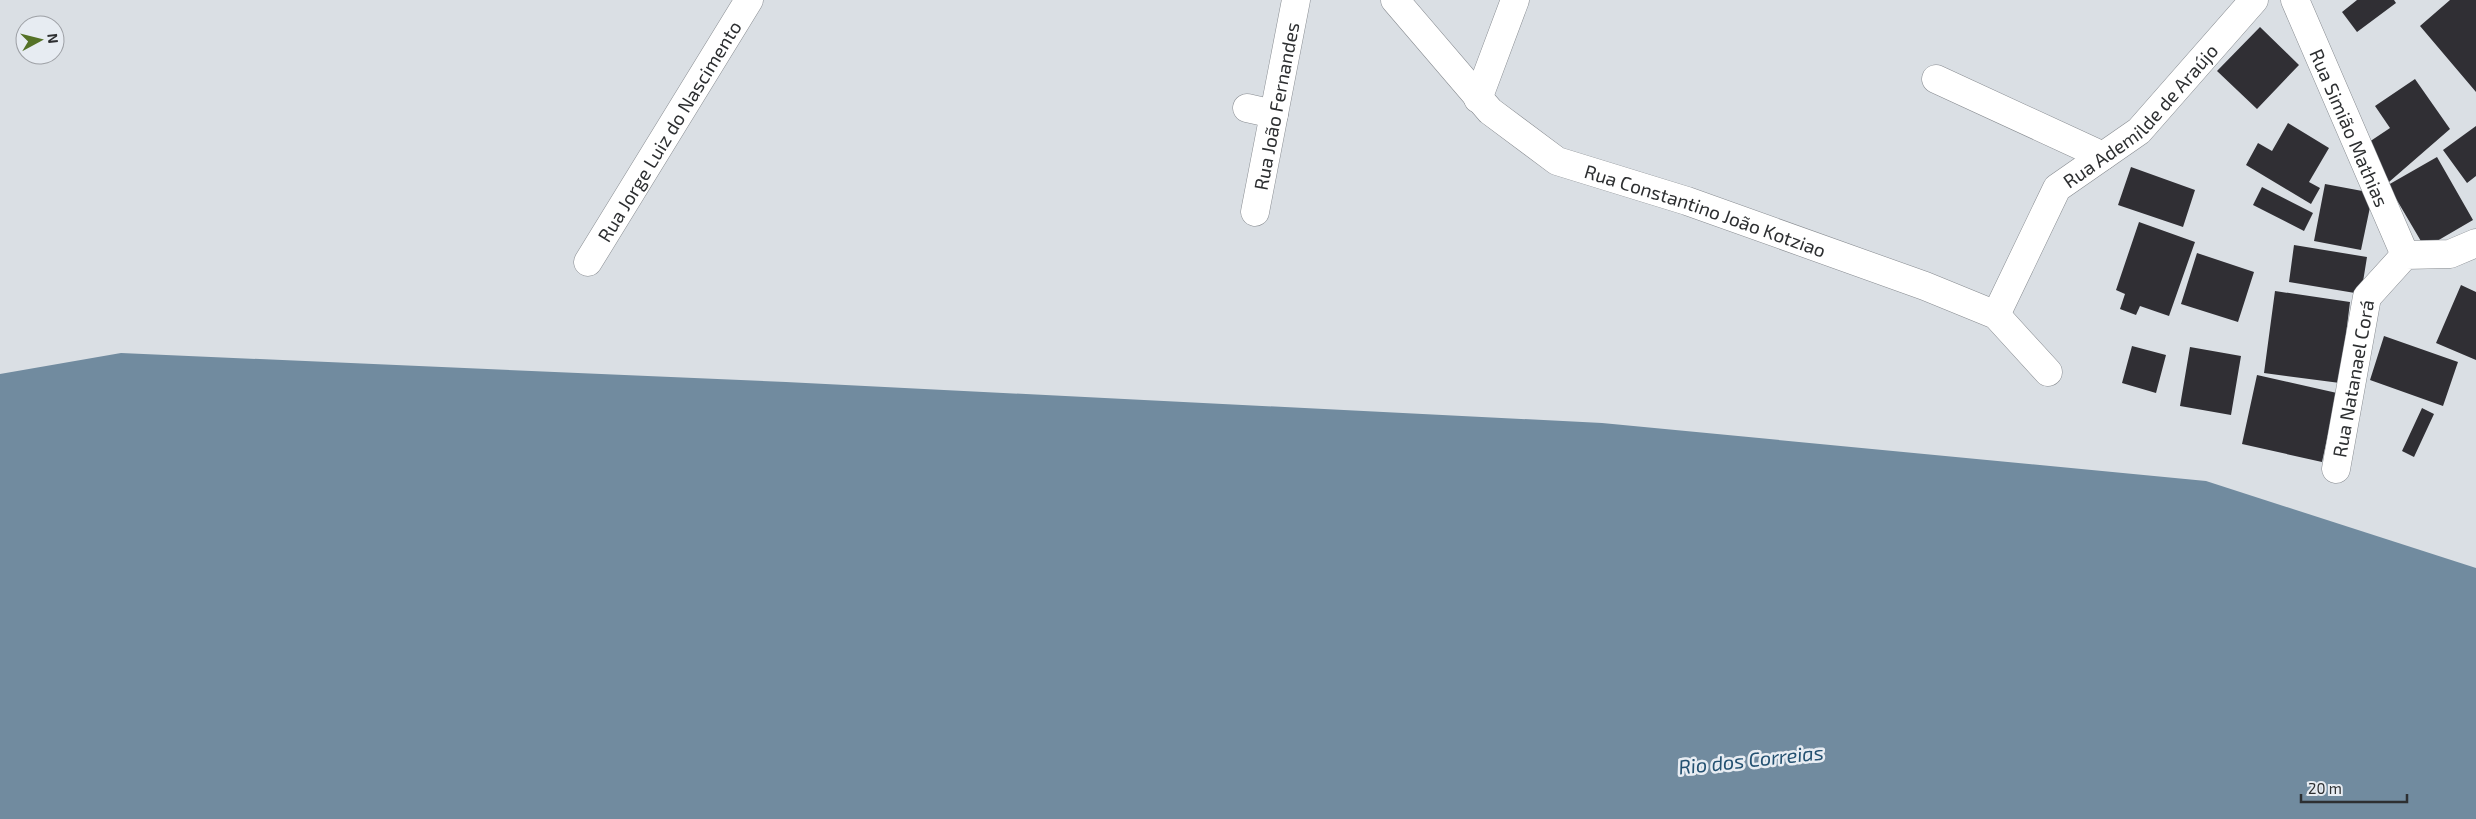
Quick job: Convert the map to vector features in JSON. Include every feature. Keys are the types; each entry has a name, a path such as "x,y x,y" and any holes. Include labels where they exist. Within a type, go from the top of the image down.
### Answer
{"street":[{"name":"Rua Jorge Luiz do Nascimento","path":"588,262 749,0"},
{"name":"Rua João Fernandes","path":"1255,212 1296,0"},
{"name":"Rua Constantino João Kotziao","path":"1395,0 1490,111 1557,161 1687,201 1925,286 1996,315 2048,372"},
{"path":"1478,99 1515,0"},
{"name":"Rua Ademilde de Araújo","path":"1996,315 2057,188 2139,131 2254,0"},
{"name":"Rua Simião Mathias","path":"2295,0 2405,256"},
{"path":"1936,79 2103,156"},
{"path":"1247,108 1274,114"},
{"path":"2405,256 2450,254 2476,243"},
{"name":"Rua Natanael Corá","path":"2336,469 2366,297 2405,256"}],"water":[{"name":"Rio dos Correias","path":"121,353 786,382 1602,423 2206,481 2476,568 2476,819 0,819 0,374"}],"building":[{"path":"2357,0 2394,0 2396,3 2357,32 2342,12"},
{"path":"2450,0 2476,0 2476,92 2420,26"},
{"path":"2260,27 2299,65 2257,109 2217,71"},
{"path":"2415,79 2450,129 2389,182 2369,142 2390,128 2375,106"},
{"path":"2288,123 2329,148 2309,182 2320,188 2311,204 2246,165 2258,143 2272,151"},
{"path":"2476,126 2476,176 2467,183 2443,150"},
{"path":"2437,157 2473,220 2425,248 2388,185"},
{"path":"2131,167 2195,190 2183,227 2118,205"},
{"path":"2325,184 2373,193 2361,250 2314,241"},
{"path":"2262,187 2313,213 2304,231 2253,205"},
{"path":"2139,222 2195,242 2169,316 2140,306 2136,315 2120,309 2125,294 2116,290"},
{"path":"2294,245 2367,257 2361,294 2289,282"},
{"path":"2197,253 2254,272 2238,322 2181,304"},
{"path":"2461,285 2476,292 2476,360 2436,343"},
{"path":"2275,291 2350,302 2340,383 2264,373"},
{"path":"2384,336 2458,362 2443,406 2370,380"},
{"path":"2132,346 2166,355 2156,393 2122,383"},
{"path":"2190,347 2241,356 2231,415 2180,406"},
{"path":"2257,375 2337,393 2322,462 2242,444"},
{"path":"2422,408 2434,414 2414,457 2402,451"}]}
